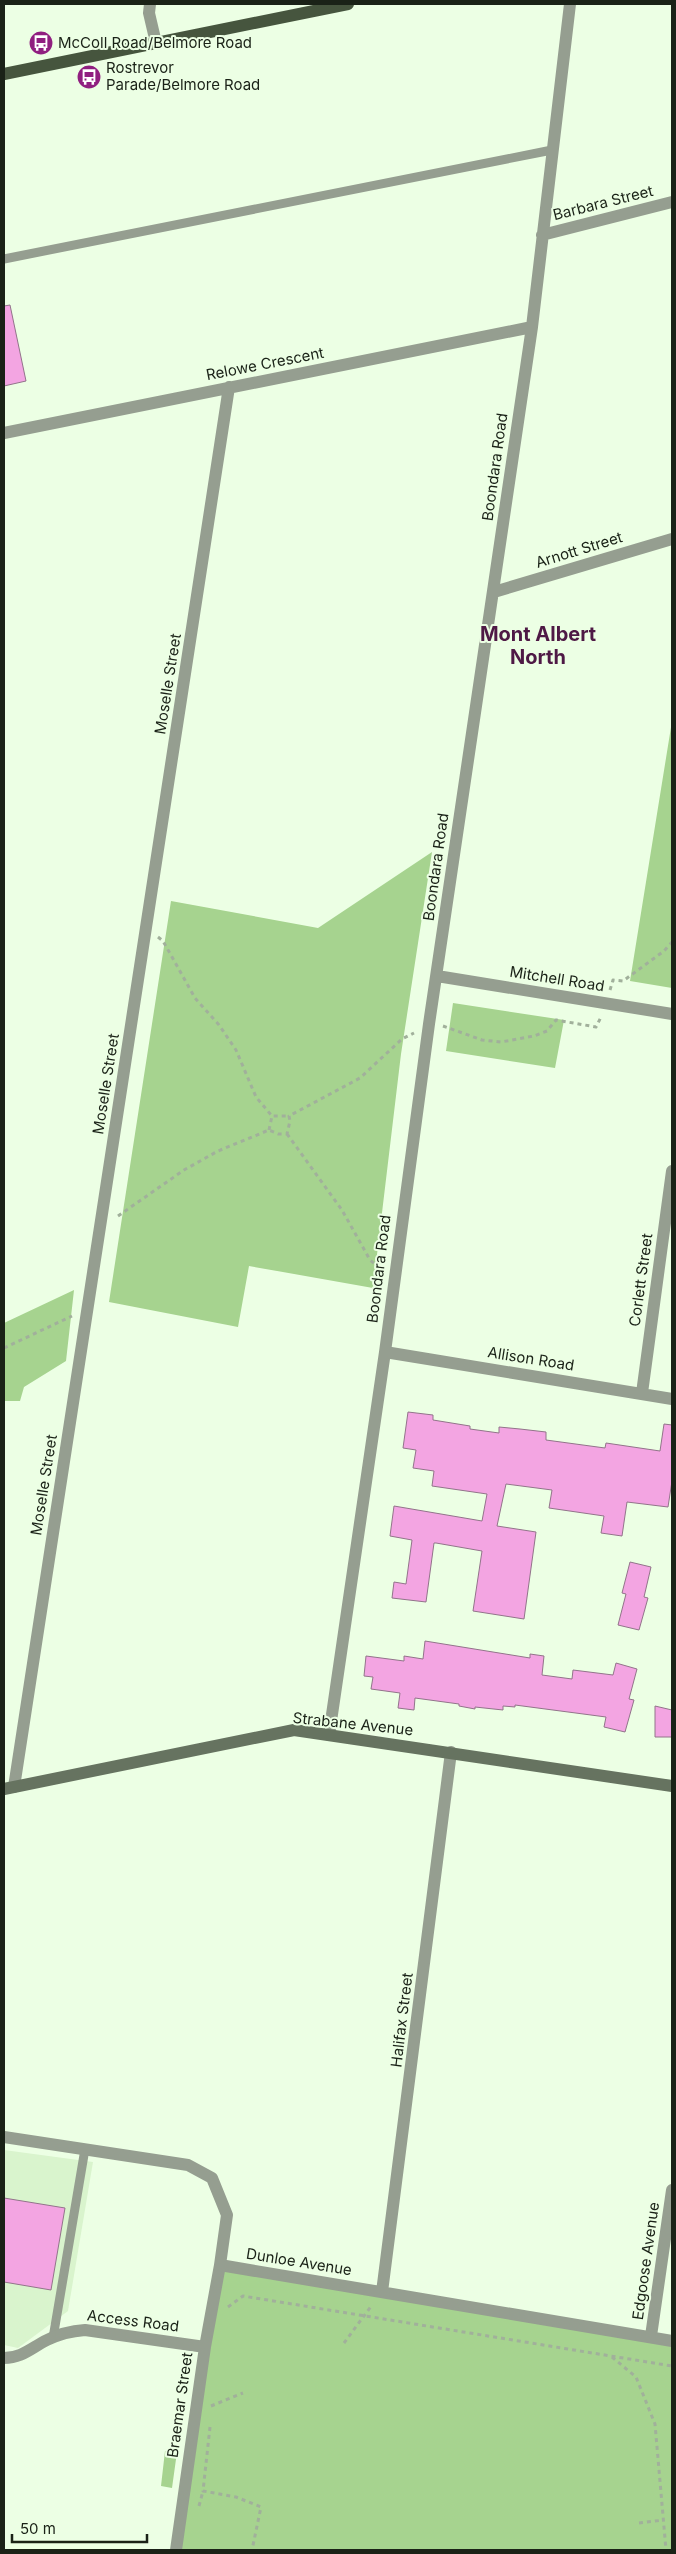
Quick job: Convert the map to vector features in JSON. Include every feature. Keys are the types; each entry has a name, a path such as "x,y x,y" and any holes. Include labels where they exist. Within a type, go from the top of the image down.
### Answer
{"main road":[{"path":"4,74 348,4"}],"street":[{"path":"150,4 149,13 156,43"},
{"name":"Boondara Road","path":"329,1735 385,1352 393,1278 429,1024 532,327 570,4"},
{"name":"Barbara Street","path":"542,235 672,202"},
{"name":"Relowe Crescent","path":"4,434 532,327"},
{"name":"Moselle Street","path":"9,1788 147,929 229,387"},
{"name":"Arnott Street","path":"494,592 672,539"},
{"name":"Mitchell Road","path":"437,976 672,1014"},
{"name":"Corlett Street","path":"642,1394 672,1171"},
{"name":"Allison Road","path":"385,1352 672,1398"},
{"name":"Strabane Avenue","path":"9,1788 294,1730 672,1786"},
{"name":"Halifax Street","path":"382,2292 452,1752"},
{"path":"4,2136 188,2164 212,2178 227,2215 220,2265"},
{"name":"Edgoose Avenue","path":"651,2336 672,2190"},
{"name":"Dunloe Avenue","path":"220,2265 672,2341"},
{"name":"Braemar Street","path":"176,2550 204,2347 220,2265"},
{"name":"Access Road","path":"4,2358 24,2356 53,2338 72,2331 85,2330 204,2347"}],"lane":[{"path":"4,259 552,150"},
{"path":"53,2338 85,2149"}],"path":[{"path":"147,929 164,941 195,998 219,1025 236,1050 256,1097 272,1116 289,1116 360,1078 402,1039 429,1024 449,1027 482,1040 501,1042 534,1036 547,1031 556,1020 596,1027 607,1003 613,980 623,981 664,951 672,942"},
{"path":"269,1130 272,1116"},
{"path":"289,1116 290,1121 287,1134 342,1210 370,1260 393,1278"},
{"path":"116,1224 118,1214 184,1170 218,1151 269,1130 278,1134 287,1134"},
{"path":"4,1348 87,1308"},
{"path":"344,2343 382,2292"},
{"path":"227,2314 228,2306 243,2296 672,2366"},
{"path":"611,2356 636,2377 655,2424 666,2550"},
{"path":"210,2406 242,2393"},
{"path":"210,2415 212,2398"},
{"path":"210,2423 203,2491 236,2497 261,2506 252,2550"},
{"path":"639,2523 664,2520"}],"shaded area":[{"path":"4,2150 93,2162 68,2311 18,2348 4,2345"}],"green space":[{"path":"672,721 672,988 630,981"},
{"path":"432,852 401,1054 373,1288 249,1266 238,1327 109,1302 171,901 318,928"},
{"path":"453,1003 564,1020 555,1068 446,1051"},
{"path":"74,1290 66,1361 24,1387 20,1401 4,1401 4,1323"},
{"path":"220,2265 672,2341 672,2550 176,2550"},
{"path":"165,2451 177,2452 172,2488 161,2486"}],"building":[{"path":"10,305 26,381 4,386 4,306"},
{"path":"408,1412 433,1415 433,1420 470,1426 470,1429 499,1433 499,1427 546,1432 546,1440 605,1448 606,1443 660,1451 664,1424 672,1425 672,1481 668,1507 627,1502 622,1536 601,1533 604,1516 549,1508 552,1490 506,1484 497,1526 536,1532 524,1619 473,1611 482,1551 436,1543 434,1543 426,1602 392,1598 394,1582 406,1584 412,1540 390,1536 394,1506 482,1521 487,1494 432,1486 434,1471 413,1468 416,1450 403,1448"},
{"path":"630,1562 651,1567 644,1597 648,1598 639,1630 618,1625 626,1594 622,1593"},
{"path":"425,1641 530,1658 530,1654 544,1656 542,1675 572,1679 573,1670 613,1675 616,1663 637,1669 629,1699 634,1700 625,1732 604,1727 606,1717 515,1705 515,1707 503,1706 503,1710 475,1707 475,1709 459,1706 459,1704 415,1698 414,1710 398,1708 400,1693 371,1689 373,1677 364,1676 366,1656 404,1661 404,1656 423,1659"},
{"path":"655,1706 672,1710 672,1737 655,1737"},
{"path":"4,2198 65,2208 51,2290 4,2282"}],"place":[{"name":"McColl Road/Belmore Road","path":"41,43"},
{"name":"Rostrevor Parade/Belmore Road","path":"89,77"}],"district":[{"name":"Mont Albert North","path":"538,646"}]}
